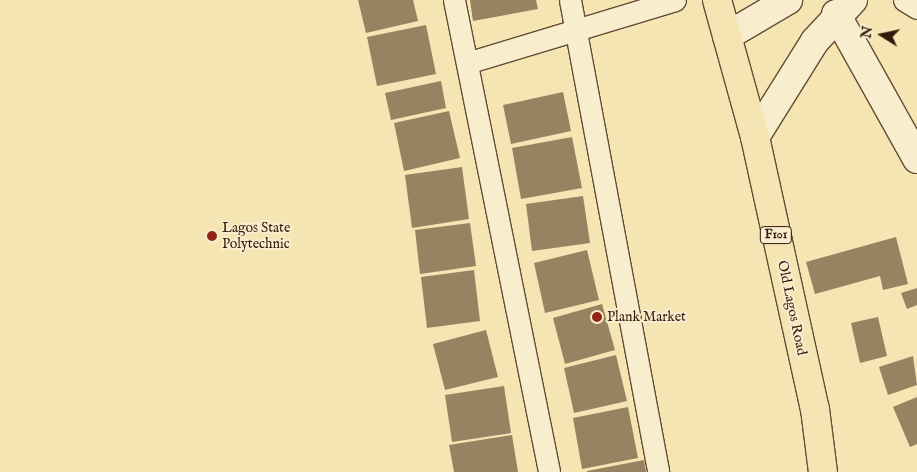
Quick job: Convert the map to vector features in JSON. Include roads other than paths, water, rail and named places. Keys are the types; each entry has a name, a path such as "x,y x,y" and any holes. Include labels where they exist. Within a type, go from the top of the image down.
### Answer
{"main road":[{"name":"Old Lagos Road","path":"717,0 755,137 814,409 823,472"},
{"path":"727,36 788,0"},
{"path":"755,137 844,7 917,158"}],"lane":[{"path":"454,0 470,62 549,472"},
{"path":"570,0 578,32 658,472"},
{"path":"470,62 578,32 675,0"},
{"path":"904,0 917,8"}],"place":[{"name":"Lagos State Polytechnic","path":"212,236"},
{"name":"Plank Market","path":"597,317"}]}
